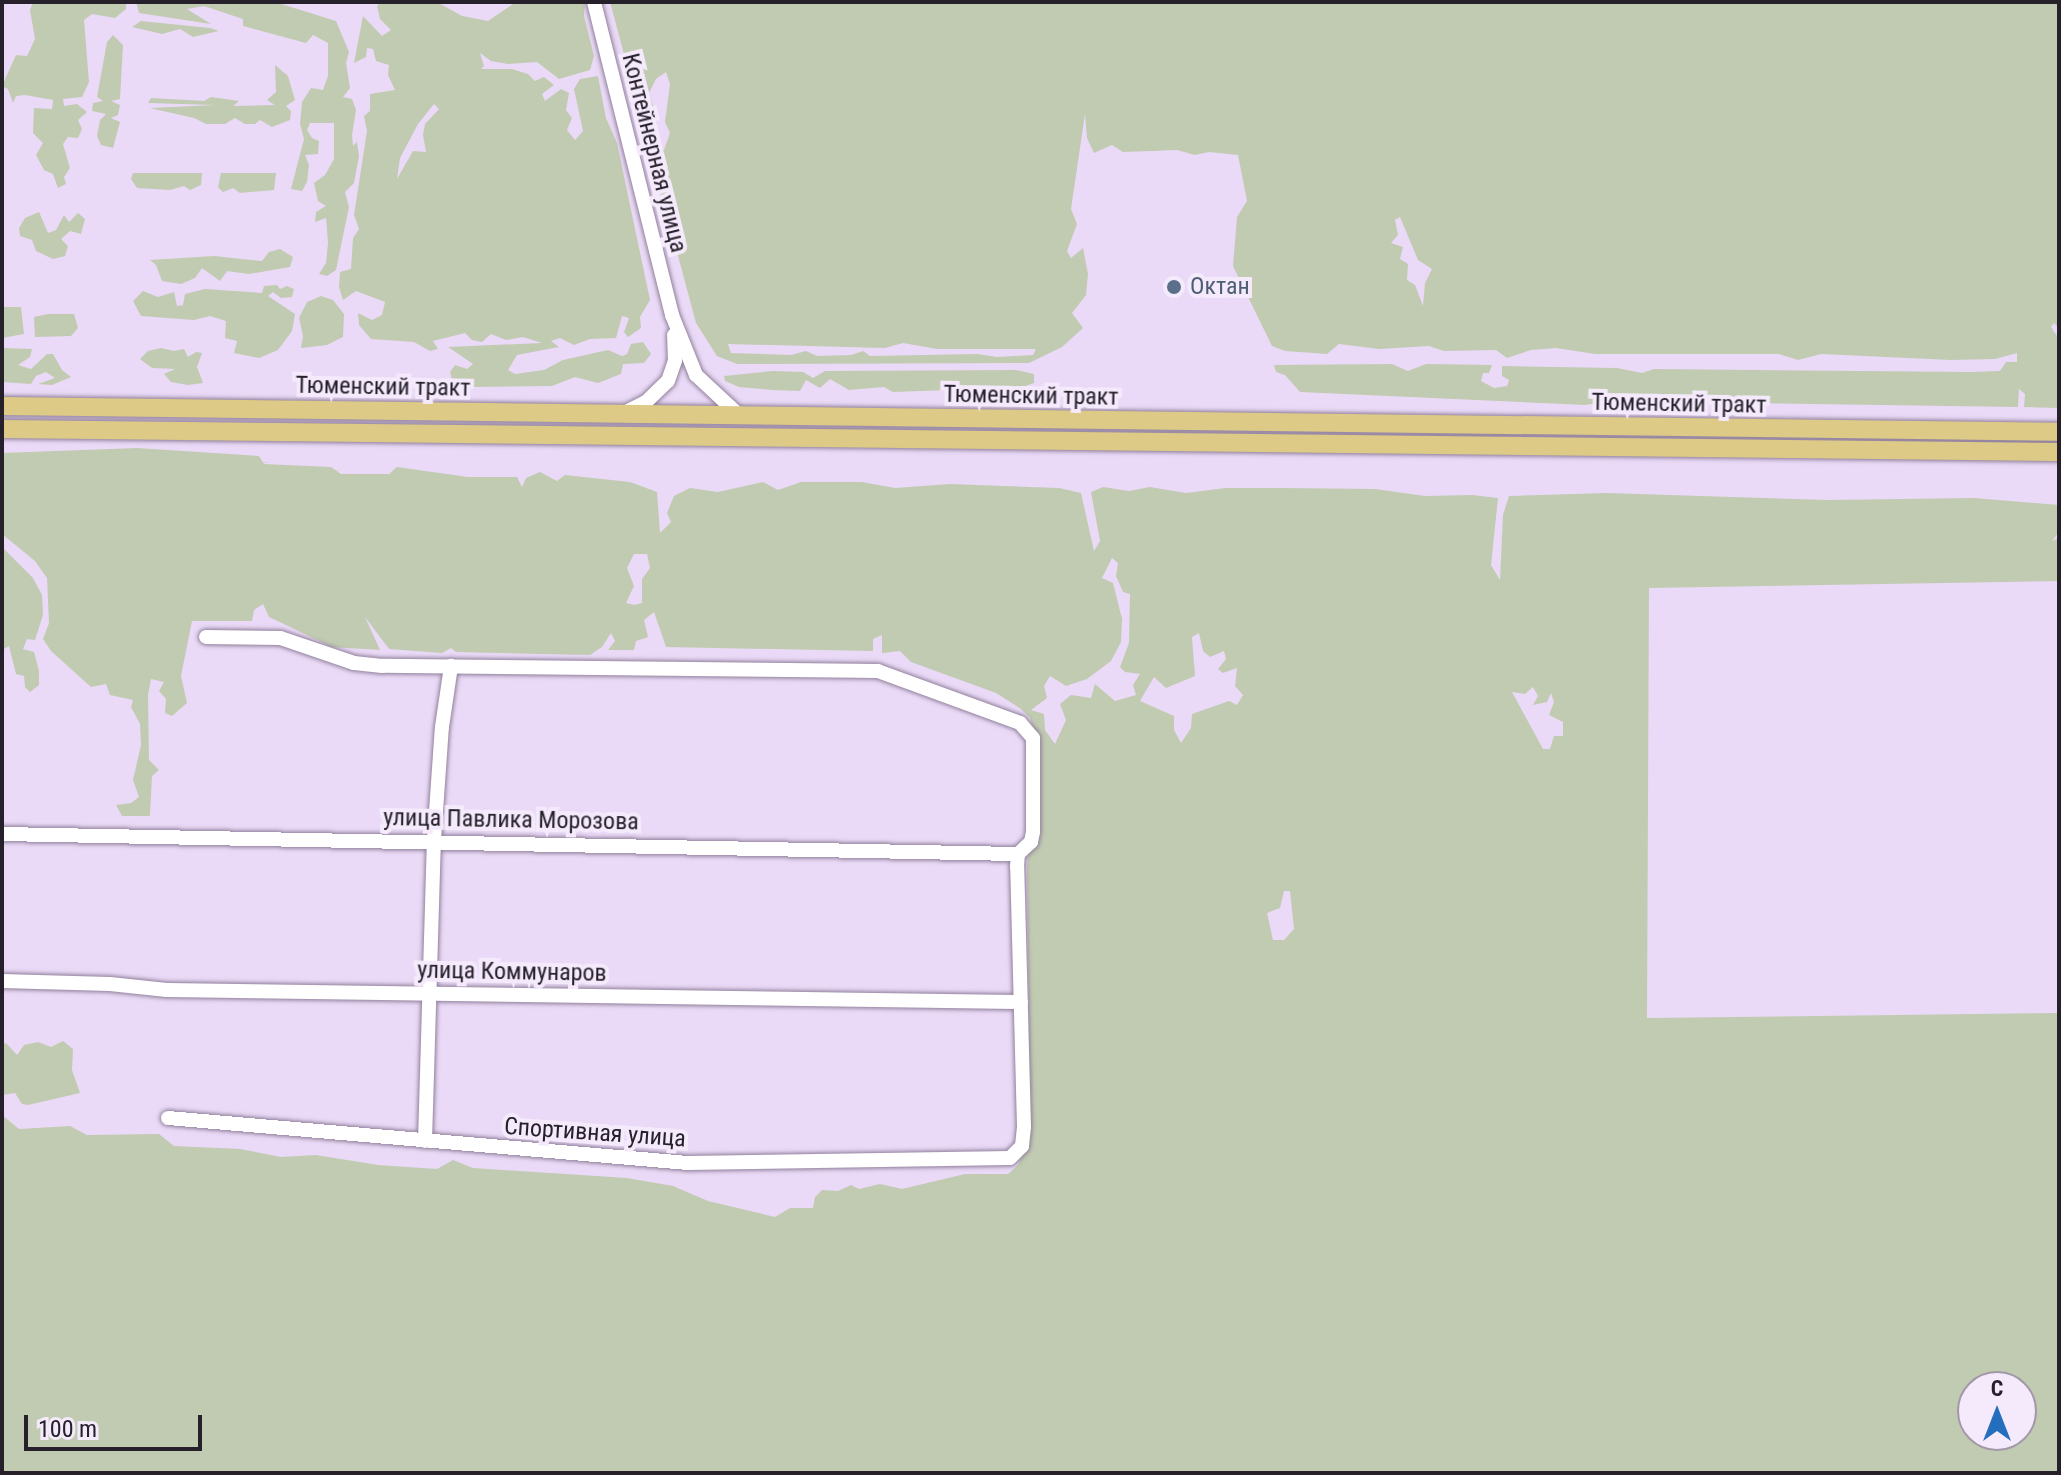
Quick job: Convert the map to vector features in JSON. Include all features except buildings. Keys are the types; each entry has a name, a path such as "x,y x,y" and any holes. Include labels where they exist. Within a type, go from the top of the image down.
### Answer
{"main road":[{"name":"Тюменский тракт","path":"2,406 2059,432"},
{"name":"Тюменский тракт","path":"2,429 2059,452"}],"street":[{"name":"Контейнерная улица","path":"594,2 672,315 696,375 740,416"},
{"name":"Контейнерная улица","path":"621,414 646,402 668,381 675,353 672,315"},
{"path":"206,637 280,638 354,663 859,670 911,680 1004,715 1029,730 1033,738 1033,832 1031,842 1018,854 1021,1002"},
{"path":"425,1141 434,840 442,727 451,666"},
{"name":"улица Павлика Морозова","path":"2,834 434,840 1018,854"},
{"name":"улица Коммунаров","path":"2,981 110,984 167,990 1021,1002"},
{"name":"Спортивная улица","path":"168,1118 688,1163 1010,1158 1018,1153 1024,1127 1021,1002"}],"green space":[{"path":"33,2 126,2 126,9 115,18 92,14 84,20 89,82 82,97 63,99 64,106 77,104 87,112 78,120 82,129 78,138 68,137 63,144 70,168 64,177 66,184 58,188 53,174 44,170 36,155 43,143 33,133 34,108 52,109 53,100 25,95 16,96 13,103 8,89 2,86 16,55 27,56 35,39 30,10"},
{"path":"136,2 275,2 336,21 349,52 346,63 350,88 343,97 352,99 356,110 352,135 353,146 357,142 359,156 354,183 345,192 349,207 336,270 327,276 319,274 326,263 328,243 326,218 315,222 316,212 326,206 318,201 314,183 325,175 334,159 334,123 310,123 307,130 312,138 319,141 318,154 305,155 309,165 307,182 302,191 291,189 304,139 300,124 302,102 311,88 323,90 328,76 328,43 313,35 306,43 243,26 243,19 204,6 187,9 211,24 139,13"},
{"path":"381,2 437,2 462,16 488,21 516,2 585,2 584,16 594,56 590,70 559,79 537,62 508,64 491,61 480,53 484,66 481,69 512,69 528,74 535,81 544,77 554,85 542,94 545,101 561,89 569,93 566,110 572,118 567,130 575,140 583,131 574,89 580,79 598,76 606,118 617,143 650,300 640,317 641,328 628,337 624,332 629,318 622,316 616,338 590,339 574,345 560,338 551,341 559,347 517,355 508,370 515,374 544,370 563,360 608,350 622,356 627,354 631,344 643,342 651,354 644,363 623,364 621,374 598,383 575,377 552,386 473,387 453,383 450,372 455,365 467,369 473,364 448,347 542,343 523,337 506,340 491,334 482,342 472,340 465,333 433,341 438,349 430,351 414,342 371,339 359,325 358,313 372,320 382,315 385,302 356,291 343,300 339,287 340,272 351,269 353,238 359,229 354,215 367,131 364,116 370,111 370,94 395,90 388,75 389,65 376,61 373,49 367,48 366,57 354,63 363,16 382,36 391,30 380,19 377,6","holes":["434,104 439,109 425,124 426,152 413,151 397,179 400,158 418,124"]},
{"path":"610,2 2059,2 2059,328 2054,323 2051,327 2059,339 2057,408 2024,407 2025,394 2019,389 2018,407 1615,401 1584,405 1300,392 1285,375 1276,372 1274,365 1392,364 1408,371 1426,364 1492,365 1489,373 1483,373 1481,381 1494,388 1507,386 1509,380 1502,376 1502,366 1617,368 1642,373 1654,369 1971,372 2000,371 2006,362 2017,362 2017,353 1995,359 1821,354 1798,360 1779,354 1595,354 1556,348 1531,350 1507,358 1496,350 1444,351 1429,346 1379,349 1339,344 1327,354 1285,351 1272,346 1233,266 1237,217 1247,201 1238,155 1209,152 1195,155 1177,150 1123,152 1112,145 1094,153 1087,138 1085,114 1071,209 1077,224 1067,251 1071,258 1083,248 1088,274 1086,295 1072,313 1083,328 1062,347 1029,363 737,364 717,356 696,323","holes":["666,72 670,84 665,122 670,133 664,150 658,147 656,115 649,93 656,79","1400,217 1418,260 1432,269 1425,283 1423,306 1415,285 1407,280 1408,264 1400,259 1403,247 1391,243 1398,235 1395,220","903,343 937,349 1036,349 1033,355 997,357 977,354 870,356 863,351 851,355 817,356 806,351 791,355 731,353 728,344 885,348"]},
{"path":"141,21 219,31 193,37 180,29 162,34 132,27"},
{"path":"113,35 123,45 120,99 111,101 120,105 118,115 111,118 120,122 113,148 101,145 97,136 100,120 106,114 92,111 93,103 103,101 97,97 107,42"},
{"path":"275,65 288,76 295,100 286,106 291,111 290,120 272,127 260,120 255,124 245,124 235,118 225,124 206,124 194,118 150,108 216,105 148,103 151,98 204,101 211,97 239,101 233,106 275,105 267,100 276,92"},
{"path":"133,173 202,173 201,185 190,190 184,186 170,190 137,188 131,179"},
{"path":"221,173 276,173 274,190 240,193 233,188 223,192 218,187"},
{"path":"39,212 48,233 56,230 64,215 69,222 78,213 85,219 81,234 70,231 61,239 68,246 65,256 53,259 36,251 32,240 20,236 19,228 25,218"},
{"path":"280,249 293,257 290,267 249,274 227,271 220,281 202,268 195,278 181,284 162,281 156,265 150,260 214,256 262,261 269,252"},
{"path":"277,285 280,289 287,286 294,289 292,297 281,298 273,292 268,296 295,314 292,331 278,350 259,358 234,353 237,341 225,338 226,321 210,316 194,320 141,316 133,301 143,291 158,297 174,292 177,306 183,305 185,294 205,289 262,293 264,286"},
{"path":"321,296 333,300 344,314 343,337 327,345 301,348 303,336 299,318 307,302"},
{"path":"2,307 21,307 24,334 2,338"},
{"path":"74,314 78,328 71,336 35,337 34,317"},
{"path":"2,348 32,349 30,357 18,365 31,369 47,354 53,354 62,370 71,377 52,385 38,384 55,378 46,372 36,376 31,384 2,382"},
{"path":"161,348 174,351 184,349 188,357 196,352 202,353 197,367 203,383 188,385 171,382 164,374 175,369 152,368 140,359 148,351"},
{"path":"1016,370 1034,374 1034,383 1011,391 986,388 974,394 949,390 893,392 884,387 849,390 830,379 820,388 806,380 800,391 772,390 739,387 725,381 724,376 773,371 803,372 813,378 825,371"},
{"path":"137,448 259,456 264,464 331,467 341,474 389,474 397,467 468,477 517,477 522,487 526,478 540,472 557,481 565,475 630,482 657,492 660,533 671,522 667,513 674,496 690,488 718,492 763,482 778,490 801,482 862,482 895,488 950,484 1059,488 1081,493 1094,551 1100,541 1091,492 1103,487 1129,491 1150,487 1186,493 1226,488 1282,488 1375,489 1425,496 1472,495 1498,498 1491,565 1500,580 1503,515 1509,496 1606,493 1828,500 1974,498 2059,505 2059,532 2052,541 2059,538 2059,581 1649,588 1647,1018 2059,1013 2059,1473 2,1473 2,1115 19,1129 70,1126 87,1135 159,1134 174,1146 240,1149 281,1157 316,1155 378,1165 437,1169 453,1160 473,1168 627,1178 673,1186 708,1201 775,1217 790,1208 813,1208 815,1197 822,1190 838,1191 851,1185 859,1189 880,1184 902,1189 965,1174 1008,1174 1018,1165 1026,1147 1029,1028 1027,868 1036,738 1030,718 1021,709 996,693 911,662 900,651 882,653 882,635 873,639 873,651 666,647 654,612 644,620 648,637 636,641 634,650 608,650 615,641 611,633 602,647 590,655 456,652 451,648 442,653 389,649 365,617 380,650 332,647 269,617 263,604 254,610 252,621 192,621 181,676 187,703 172,716 165,713 166,699 159,691 164,682 151,679 148,695 149,760 159,770 152,776 150,816 122,816 116,805 131,803 139,797 133,780 141,745 140,724 131,707 133,700 110,695 106,684 91,687 51,651 43,639 49,623 47,578 35,561 2,534 2,453","holes":["634,554 647,554 650,568 642,579 642,603 635,605 626,603 634,586 627,568","1112,558 1118,563 1116,576 1123,592 1130,594 1129,643 1120,667 1125,672 1140,674 1133,685 1136,695 1115,701 1095,684 1091,698 1071,695 1060,704 1066,720 1055,744 1045,730 1044,714 1031,710 1047,698 1044,686 1050,676 1066,686 1087,679 1111,661 1121,642 1122,619 1113,583 1102,578","1199,633 1203,651 1210,657 1224,651 1226,659 1218,669 1223,673 1237,668 1235,686 1243,695 1237,705 1229,701 1192,714 1191,728 1181,743 1174,730 1174,716 1140,701 1154,677 1166,688 1195,676 1192,637","1533,687 1538,696 1533,705 1547,702 1551,693 1554,702 1549,715 1563,722 1563,736 1554,736 1550,749 1543,749 1512,692 1525,694","1284,891 1290,891 1294,929 1284,940 1273,940 1267,913 1280,908"]},
{"path":"2,547 33,578 42,595 43,615 35,640 27,639 23,649 34,652 39,671 39,685 30,692 25,687 24,676 16,674 9,646 2,650"},
{"path":"63,1041 73,1049 72,1070 80,1093 28,1105 22,1104 15,1093 2,1095 2,1045 6,1043 17,1055 24,1045 38,1042 51,1047"}],"place":[{"name":"Октан","path":"1174,287"}]}
